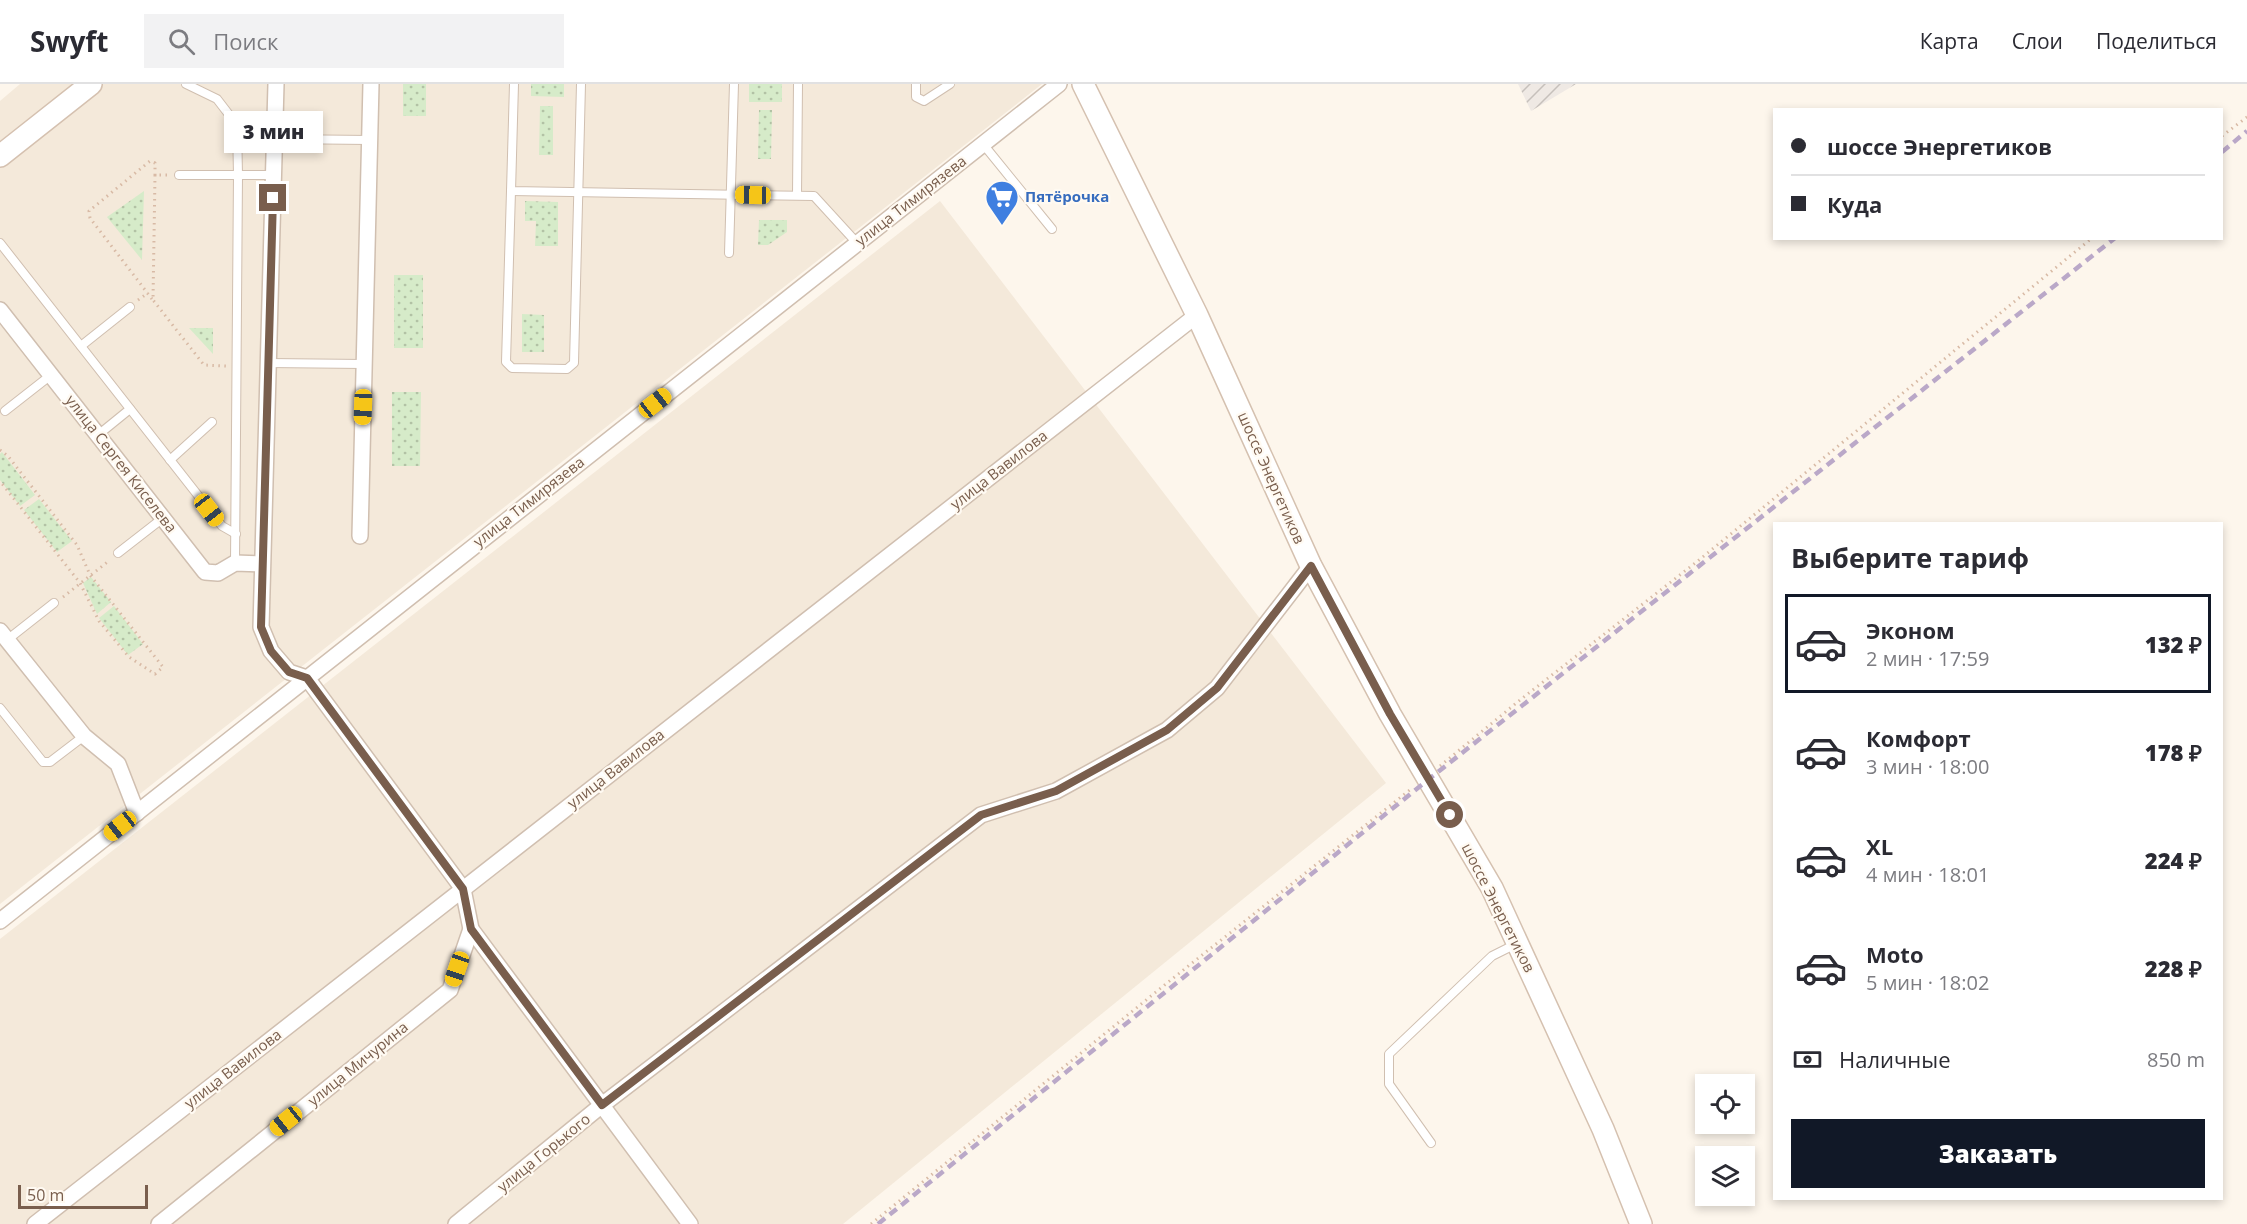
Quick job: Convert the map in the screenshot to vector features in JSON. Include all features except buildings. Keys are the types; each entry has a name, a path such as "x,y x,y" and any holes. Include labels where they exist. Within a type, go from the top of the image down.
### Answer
{"main road":[{"path":"0,156 91,84"},
{"name":"шоссе Энергетиков","path":"1083,84 1197,315 1311,566 1390,714 1492,888 1603,1129 1641,1224"}],"street":[{"path":"276,84 261,627 271,651 289,672 307,678 463,889 471,929 690,1224"},
{"path":"360,536 371,84"},
{"name":"улица Тимирязева","path":"0,921 1059,84"},
{"name":"улица Сергея Киселева","path":"0,310 205,572 218,573 235,563 262,564"},
{"name":"улица Вавилова","path":"35,1224 1197,315"},
{"name":"улица Горького","path":"456,1224 602,1105 981,815 1056,791 1167,730 1217,688 1311,566"},
{"path":"4,635 84,736 118,764 137,813"},
{"name":"улица Мичурина","path":"159,1224 450,990 471,929"}],"lane":[{"path":"186,84 217,99 237,125 235,563"},
{"path":"514,84 506,362 512,368 567,369 574,363 581,84"},
{"path":"729,253 734,84"},
{"path":"797,195 798,84"},
{"path":"916,84 916,97 924,101 950,84"},
{"path":"275,139 370,140"},
{"path":"983,144 1052,230"},
{"path":"179,174 274,174"},
{"path":"511,191 814,196 857,243"},
{"path":"0,243 222,526 236,534"},
{"path":"81,346 130,307"},
{"path":"268,363 364,364"},
{"path":"4,411 51,375"},
{"path":"98,435 130,410"},
{"path":"170,460 212,423"},
{"path":"118,553 163,518"},
{"path":"4,635 54,603"},
{"path":"0,708 42,762 50,762 84,736"},
{"path":"1431,1143 1389,1084 1389,1054 1492,956 1517,943"}],"path":[{"path":"2223,135 2247,117"},
{"path":"153,300 155,163 150,161 88,211 90,219 153,300 204,365 237,366"},
{"path":"155,174 179,174"},
{"path":"871,1224 1520,700 1708,553 2090,240"},
{"path":"0,450 8,456 77,545 90,575 164,667 155,674 129,657 99,621 80,583 0,481"},
{"path":"54,603 118,553"}],"shaded area":[{"path":"20,84 1042,84 0,904 0,101"},
{"path":"1518,84 1576,84 1531,111"},
{"path":"940,201 1386,783 843,1224 0,1224 0,939"}],"green space":[{"path":"403,84 426,84 426,116 403,116"},
{"path":"531,84 564,84 564,97 531,96"},
{"path":"749,84 782,84 782,102 749,102"},
{"path":"540,106 553,106 553,155 539,155"},
{"path":"759,110 772,110 771,159 758,159"},
{"path":"144,191 142,260 107,217"},
{"path":"525,201 558,202 558,246 535,246 536,221 525,221"},
{"path":"759,220 787,220 787,232 768,245 758,245"},
{"path":"394,275 423,275 423,348 394,348"},
{"path":"522,314 544,315 544,352 522,352"},
{"path":"189,328 213,328 213,354"},
{"path":"392,392 421,392 420,466 392,466"},
{"path":"2,452 35,495 20,506 0,480 0,454"},
{"path":"39,499 72,541 57,552 24,510"},
{"path":"91,577 111,602 97,614 83,583"},
{"path":"114,606 143,644 128,655 99,618"}],"railway":[{"path":"2223,151 2247,131"},
{"path":"878,1224 1429,779 2112,240"}],"place":[{"name":"Пятёрочка","path":"1002,226"}],"route":[{"path":"273,198 261,627 271,651 289,672 307,678 463,889 471,929 602,1105 981,815 1056,791 1167,730 1217,688 1311,566 1390,714 1450,815"}]}
